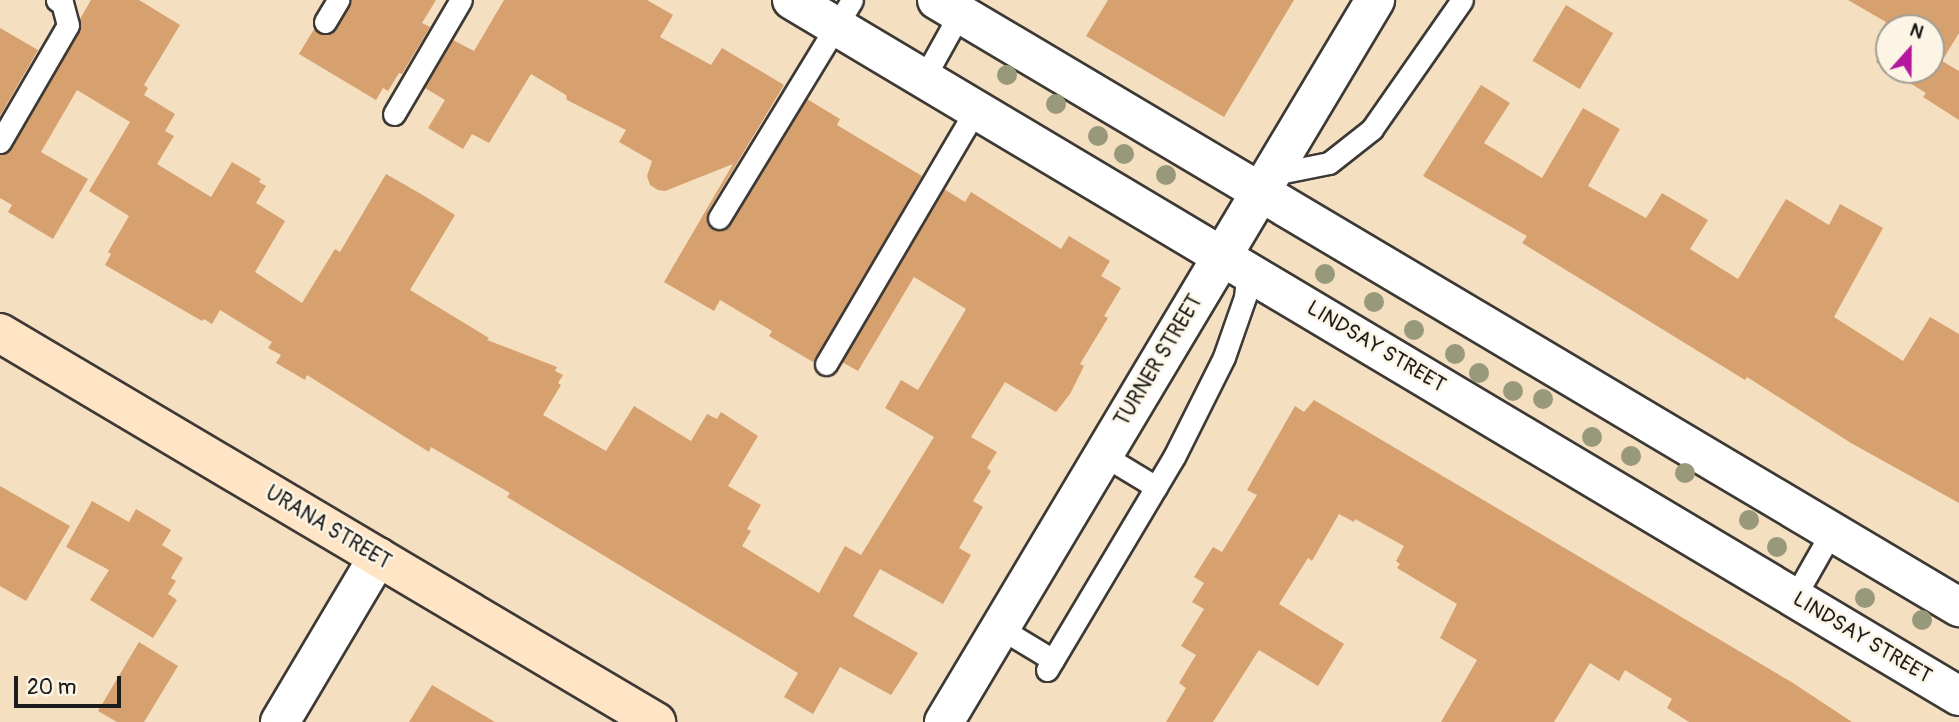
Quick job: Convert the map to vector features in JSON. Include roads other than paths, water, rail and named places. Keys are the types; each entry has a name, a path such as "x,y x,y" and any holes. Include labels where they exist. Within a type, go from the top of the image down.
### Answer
{"street":[{"name":"LINDSAY STREET","path":"792,0 845,13 924,78 1959,696"},
{"name":"TURNER STREET","path":"944,722 1103,455 1235,262 1264,184 1375,0"},
{"path":"949,7 1264,184 1959,607"},
{"name":"URANA STREET","path":"0,332 656,722"},
{"path":"280,722 378,558"}],"lane":[{"path":"0,142 68,25 62,3 57,0"},
{"path":"325,22 338,0"},
{"path":"394,114 461,0"},
{"path":"1264,184 1329,163 1372,129 1462,0"},
{"path":"924,78 949,7"},
{"path":"719,218 845,13"},
{"path":"826,365 976,109"},
{"path":"1000,628 1050,665 1156,487 1224,357 1245,297 1235,262"},
{"path":"1103,455 1156,487"},
{"path":"1794,598 1832,531"}]}
